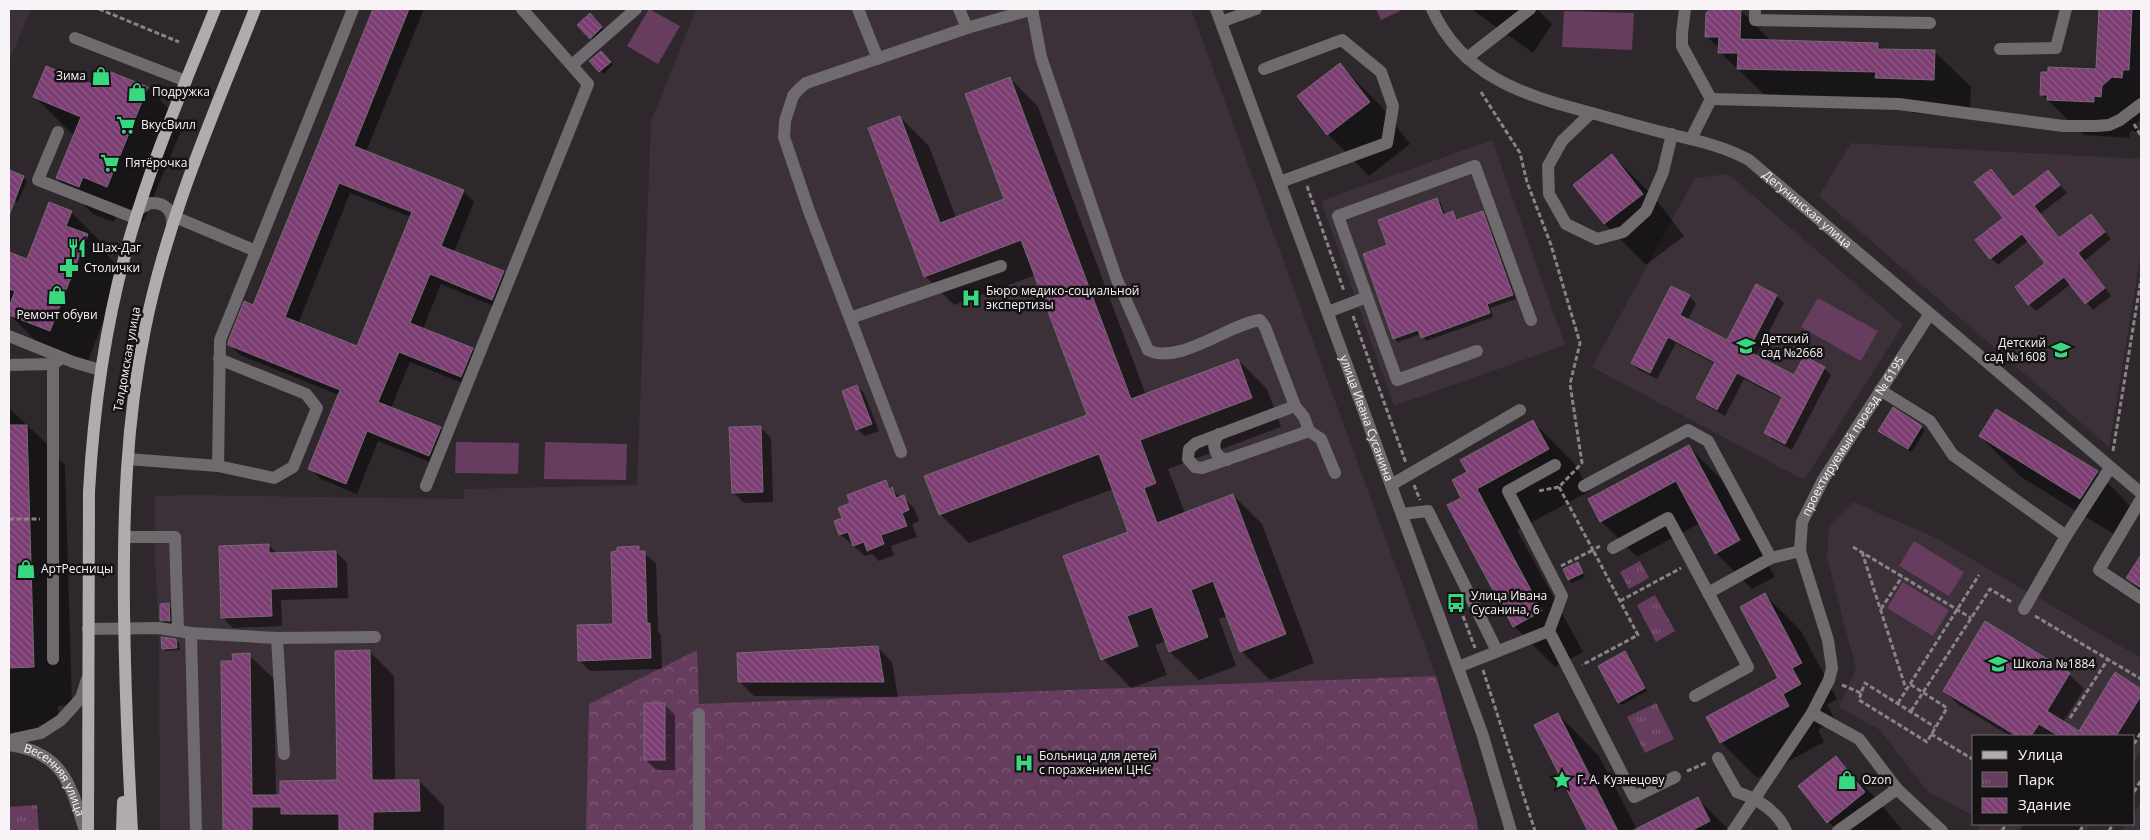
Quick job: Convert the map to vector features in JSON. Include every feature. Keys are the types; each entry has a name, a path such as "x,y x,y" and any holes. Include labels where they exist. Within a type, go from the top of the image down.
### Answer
{"main road":[{"name":"Талдомская улица","path":"87,831 90,484 92,442 100,370 108,326 136,217 151,172 215,9"},
{"name":"Талдомская улица","path":"126,732 125,537 128,458 134,388 145,327 173,222 255,9"},
{"path":"122,831 126,732"},
{"path":"126,732 132,831"}],"street":[{"path":"218,466 220,340 353,9"},
{"path":"426,486 588,84 522,9"},
{"path":"572,65 636,9"},
{"path":"858,9 878,59"},
{"path":"959,9 967,28"},
{"path":"901,452 809,211 784,137 784,121 794,96 806,83 967,28 1033,9 1040,57 1118,280 1148,350 1156,354 1174,353 1260,320 1265,327 1295,406 1304,417 1309,431 1321,439 1335,473"},
{"name":"улица Ивана Сусанина","path":"1216,9 1482,733 1510,831"},
{"path":"1221,22 1256,9"},
{"name":"Дегунинская улица","path":"1432,9 1448,35 1467,58 1510,88 1543,100 1718,146 1749,160 2141,493"},
{"path":"1467,58 1530,9"},
{"path":"1685,9 1682,46 1710,99"},
{"path":"1755,9 1755,20 1930,23"},
{"path":"2000,49 2056,48 2066,9"},
{"path":"75,38 186,81"},
{"path":"1264,69 1342,40 1381,72 1393,106 1387,143 1280,182"},
{"path":"1710,99 1899,104 2063,126 2109,125 2120,120 2141,104"},
{"path":"1691,139 1710,99"},
{"path":"1591,113 1562,141 1548,166 1549,194 1566,224 1597,239 1623,232 1646,211 1663,172 1672,134"},
{"path":"58,132 38,180 136,217 144,205 157,202 168,208 173,222 256,251"},
{"path":"1477,351 1397,380 1338,216 1475,166 1531,320"},
{"path":"850,318 1001,266"},
{"path":"1328,312 1367,297"},
{"name":"проектируемый проезд № 6195","path":"1733,831 1812,713 1829,680 1832,668 1832,656 1800,551 1802,522 1809,504 1880,390 1930,315"},
{"path":"9,336 58,361"},
{"path":"128,458 218,466 274,478 293,467 317,408 306,394 219,359"},
{"path":"53,659 53,518 58,361"},
{"path":"9,365 58,361 73,362 100,370"},
{"path":"1880,390 1930,422 1953,455 2066,536"},
{"path":"1295,406 1192,445 1188,454 1188,460 1195,467 1202,468 1309,431"},
{"path":"1391,485 1520,410"},
{"path":"1584,486 1688,430 1708,440 1772,558"},
{"path":"1219,434 1214,443 1214,448 1219,456 1227,460"},
{"path":"1555,465 1508,491 1562,596 1549,631 1634,797 1675,777"},
{"path":"2024,609 2066,536 2110,468"},
{"path":"2141,500 2099,570 2141,598"},
{"path":"1402,514 1428,510 1497,651"},
{"path":"1613,548 1668,518 1748,667 1695,696"},
{"path":"125,537 174,537 185,632 196,831"},
{"path":"1708,593 1772,558 1800,551"},
{"path":"88,629 159,628 185,632 278,638 375,637"},
{"path":"1458,667 1549,631"},
{"path":"278,638 284,754"},
{"name":"Весенняя улица","path":"9,740 41,733 61,720 81,698 88,677"},
{"path":"1812,713 1859,739 1897,789 1942,831"},
{"path":"698,714 699,831"},
{"name":"Весенняя улица","path":"9,745 27,748 42,754 66,777 87,831"},
{"path":"1718,758 1737,792 1754,798 1781,820 1786,831"},
{"path":"1838,831 1897,789"}],"path":[{"path":"99,9 179,42"},
{"path":"1481,92 1520,153 1527,182 1552,245 1580,343 1570,384 1582,463 1559,487"},
{"path":"2110,468 2141,279"},
{"path":"9,519 53,518"},
{"path":"1853,547 1971,618"},
{"path":"1564,565 1593,550 1638,635 1570,671"},
{"path":"1862,552 1906,690"},
{"path":"1620,601 1692,562"},
{"path":"1898,703 1979,575"},
{"path":"1880,610 1902,576"},
{"path":"1911,711 1990,589 2141,679"},
{"path":"2070,718 2108,659"},
{"path":"1829,680 1861,692"},
{"path":"1910,684 1947,708 1927,742 1859,700 1865,682 1935,727"},
{"path":"1931,734 1972,759"},
{"path":"1675,777 1718,758"}],"shaded area":[{"path":"9,9 31,9 9,61"},
{"name":"Бюро медико-социальной экспертизы","path":"696,9 1191,9 1436,676 1477,821 1478,831 160,831 159,628 155,561 155,496 463,499 464,489 637,485 651,121"},
{"path":"1492,140 1565,345 1394,406 1321,201"},
{"name":"Детский сад №1608","path":"1851,143 2140,159 2141,253 2109,447 1819,196"},
{"name":"Детский сад №2668","path":"1728,174 1903,325 1804,480 1592,367 1695,178"},
{"name":"Школа №1884","path":"1853,502 1934,537 2141,658 2141,750 2135,759 2135,735 1972,735 1972,815 1928,792 1880,730 1839,707 1856,669 1827,558 1829,526"},
{"path":"2141,801 2141,831 2121,831 2125,825 2135,825 2135,811"},
{"path":"1980,825 2090,825 2085,831 1977,831"}],"green space":[{"path":"649,9 680,26 658,64 627,46"},
{"path":"1376,9 1399,9 1400,11 1381,20"},
{"path":"1564,11 1634,13 1632,50 1562,47"},
{"path":"1818,298 1878,331 1861,361 1801,327"},
{"path":"456,442 519,443 518,474 455,473"},
{"path":"545,442 627,444 626,480 544,479"},
{"path":"1914,541 1964,572 1949,596 1899,566"},
{"path":"1640,561 1649,578 1629,589 1620,572"},
{"path":"1903,582 1949,610 1933,636 1887,608"},
{"path":"1655,595 1675,631 1656,642 1637,605"},
{"name":"Больница для детей с поражением ЦНС","path":"697,650 699,704 1436,676 1477,821 1478,831 586,831 589,704","holes":["644,703 665,703 644,759"]},
{"path":"1656,703 1674,739 1645,753 1627,717"},
{"path":"37,805 39,831 9,831 9,807"}],"building":[{"path":"373,9 409,9 354,146 464,190 441,246 504,271 492,300 430,274 410,323 473,348 461,377 399,352 378,402 441,427 429,456 367,431 346,484 308,469 340,390 228,345 244,301 253,305","holes":["339,183 412,212 357,346 285,317"]},
{"path":"1711,9 1741,9 1740,39 1878,43 1878,49 1935,50 1934,80 1875,78 1876,72 1737,69 1738,53 1718,53 1719,37 1705,37 1706,13"},
{"path":"2099,9 2132,9 2129,70 2123,70 2122,78 2112,77 2102,86 2101,97 2094,96 2094,102 2047,100 2047,95 2040,95 2041,72 2048,72 2048,67 2096,69"},
{"path":"590,13 602,27 590,39 577,25"},
{"path":"601,51 611,62 599,72 589,61"},
{"path":"1340,63 1370,102 1327,135 1297,96"},
{"path":"46,66 94,85 101,68 148,87 107,187 83,177 79,187 56,178 81,117 33,97"},
{"path":"1010,77 1131,399 1238,359 1252,398 1140,440 1156,483 1144,488 1157,523 1233,494 1286,634 1240,652 1213,581 1191,590 1208,637 1169,652 1152,607 1127,616 1138,646 1101,660 1063,556 1128,532 1099,454 939,515 924,476 1087,415 1021,240 924,277 868,128 900,116 940,223 1004,199 965,94"},
{"path":"1612,154 1643,194 1604,224 1573,185"},
{"path":"1991,169 2013,197 2048,170 2060,185 2034,206 2059,238 2091,214 2105,232 2078,253 2105,288 2085,304 2064,277 2028,305 2015,287 2045,263 2022,234 1990,259 1975,240 2003,218 1974,182"},
{"path":"9,170 24,176 10,213 9,213"},
{"path":"1437,198 1443,215 1453,211 1456,220 1483,211 1513,295 1487,304 1490,313 1421,338 1418,330 1393,339 1363,254 1387,245 1378,220"},
{"path":"49,202 72,211 66,226 88,234 50,331 9,315 9,307 15,291 9,289 9,252 27,259"},
{"path":"1756,284 1777,295 1748,351 1794,375 1804,356 1825,367 1785,444 1764,433 1782,397 1737,373 1717,410 1696,398 1715,362 1668,337 1650,373 1631,363 1671,286 1690,295 1680,315 1727,340"},
{"path":"857,385 872,424 856,430 842,391"},
{"path":"1893,407 1922,426 1908,449 1878,431"},
{"path":"1996,409 2098,471 2080,499 1979,436"},
{"path":"1533,420 1549,449 1477,489 1542,611 1513,627 1447,505 1461,498 1452,480 1467,472 1460,460"},
{"path":"9,425 27,425 34,667 9,668"},
{"path":"761,426 763,492 732,493 729,427"},
{"path":"1689,445 1740,540 1715,554 1676,481 1600,522 1588,499"},
{"path":"886,480 889,489 892,487 896,498 904,495 909,510 902,513 907,526 881,535 884,544 867,551 864,542 853,546 848,532 839,535 834,521 842,518 838,508 850,503 847,495"},
{"path":"269,544 269,553 336,551 337,587 271,589 272,616 221,618 219,546"},
{"path":"639,546 639,551 645,551 647,623 650,623 651,658 578,661 577,625 613,624 611,552 617,551 617,547"},
{"path":"2141,555 2141,588 2126,578"},
{"path":"1578,562 1583,573 1568,580 1563,569"},
{"path":"1765,593 1802,663 1792,668 1801,684 1783,694 1789,706 1720,743 1706,717 1778,678 1740,607"},
{"path":"169,603 170,621 160,620 160,604"},
{"path":"1985,621 2070,673 2047,711 2079,731 2115,672 2141,689 2141,696 2117,735 2057,735 2039,724 2032,735 2015,735 1943,691"},
{"path":"161,637 176,639 177,648 162,649"},
{"path":"878,646 884,682 738,682 737,653"},
{"path":"370,650 372,780 419,780 420,811 373,812 373,831 339,831 339,814 281,814 281,807 252,807 252,831 223,831 221,661 233,661 232,654 250,653 252,795 280,795 280,781 337,780 335,651"},
{"path":"1625,651 1645,688 1618,703 1598,666"},
{"path":"644,703 665,703 665,760 644,760"},
{"path":"1558,713 1618,831 1588,831 1534,725"},
{"path":"1836,756 1865,792 1827,823 1798,786"},
{"path":"1698,797 1710,821 1691,831 1632,831"}],"place":[{"name":"Зима","path":"101,76"},
{"name":"Подружка","path":"137,92"},
{"name":"ВкусВилл","path":"126,125"},
{"name":"Пятёрочка","path":"110,163"},
{"name":"Шах-Даг","path":"77,248"},
{"name":"Столички","path":"69,268"},
{"name":"Ремонт обуви","path":"57,295"},
{"name":"Бюро медико-социальной экспертизы","path":"971,298"},
{"name":"Детский сад №2668","path":"1746,346"},
{"name":"Детский сад №1608","path":"2061,350"},
{"name":"АртРесницы","path":"26,569"},
{"name":"Улица Ивана Сусанина, 6","path":"1456,603"},
{"name":"Школа №1884","path":"1998,664"},
{"name":"Больница для детей с поражением ЦНС","path":"1024,763"},
{"name":"Г. А. Кузнецову","path":"1562,780"},
{"name":"Ozon","path":"1847,780"}]}
